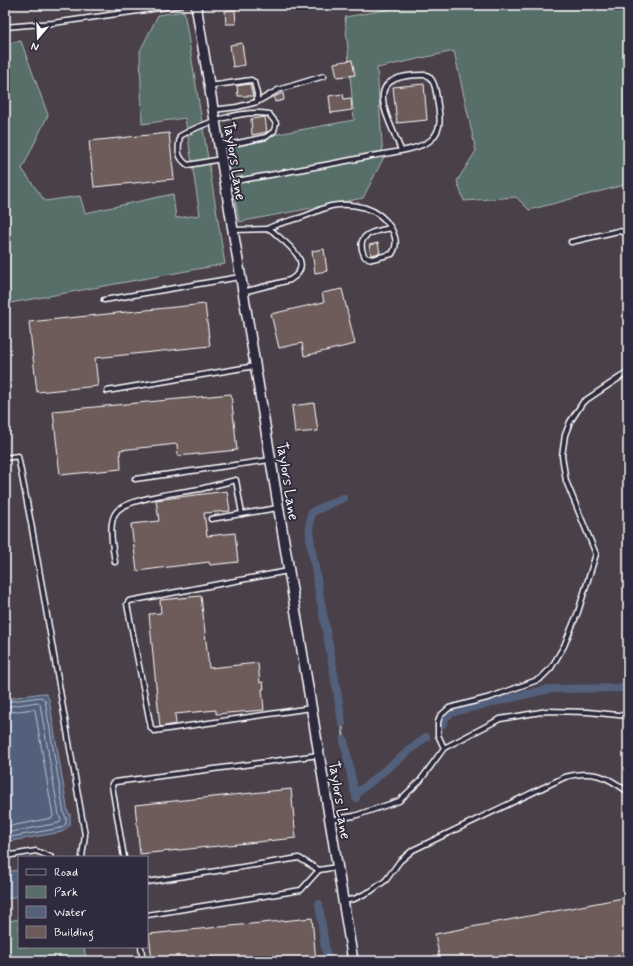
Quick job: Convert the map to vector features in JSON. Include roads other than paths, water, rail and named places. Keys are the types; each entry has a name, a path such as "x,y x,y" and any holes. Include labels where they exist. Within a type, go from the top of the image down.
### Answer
{"street":[{"name":"Taylors Lane","path":"196,5 353,961"}],"lane":[{"path":"5,27 53,23 181,5"},
{"path":"225,184 403,150 424,144 432,139 440,128 435,86 431,78 427,75 421,74 395,78 383,89 383,104 403,150"},
{"path":"213,110 237,107 257,102 278,90 324,76"},
{"path":"209,86 252,80 254,82 257,94 257,102"},
{"path":"219,148 266,137 274,131 276,123 269,114 262,112 215,120 180,136 178,149 182,161 188,165 221,159"},
{"path":"267,229 274,224 300,218 330,206 362,206 374,210 388,222 391,228 396,242 395,249 392,254 372,259 365,257 362,252 362,241 364,237 368,234 391,228"},
{"path":"232,230 267,229 273,231 298,255 301,261 299,272 290,280 243,292"},
{"path":"571,242 618,231 628,233"},
{"path":"104,300 240,277"},
{"path":"107,391 255,366"},
{"path":"444,748 438,735 438,722 440,716 449,708 491,697 540,680 552,668 564,646 578,612 596,554 566,481 562,456 565,435 570,422 583,402 628,372"},
{"path":"5,458 18,456 31,523 85,835 82,856"},
{"path":"135,479 270,460"},
{"path":"114,562 111,535 113,521 116,511 122,507 144,499 200,489 236,480 242,514"},
{"path":"211,519 278,508"},
{"path":"289,571 129,601 127,604 151,728 154,730 311,708"},
{"path":"329,820 354,816 399,801 420,780 444,748 500,719 546,711 628,716"},
{"path":"124,856 112,786 114,782 319,755"},
{"path":"343,901 354,899 371,891 381,884 386,880 400,861 413,850 565,777 578,774 595,774 614,782 628,792"},
{"path":"5,856 36,851 48,856"},
{"path":"148,882 299,858 319,870"},
{"path":"148,915 301,890 319,870 337,867"},
{"path":"141,948 143,961"}],"water":[{"path":"42,693 46,694 49,699 68,813 70,814 70,825 62,832 5,842 5,699"},
{"path":"18,870 18,896 5,899 5,872"}],"waterway":[{"path":"342,723 312,550 310,519 312,512 343,498"},
{"path":"442,725 446,717 453,712 549,689 628,688"},
{"path":"342,723 344,740"},
{"path":"356,798 357,793 426,737"},
{"path":"344,740 354,790 357,793"},
{"path":"319,904 328,961"}]}
